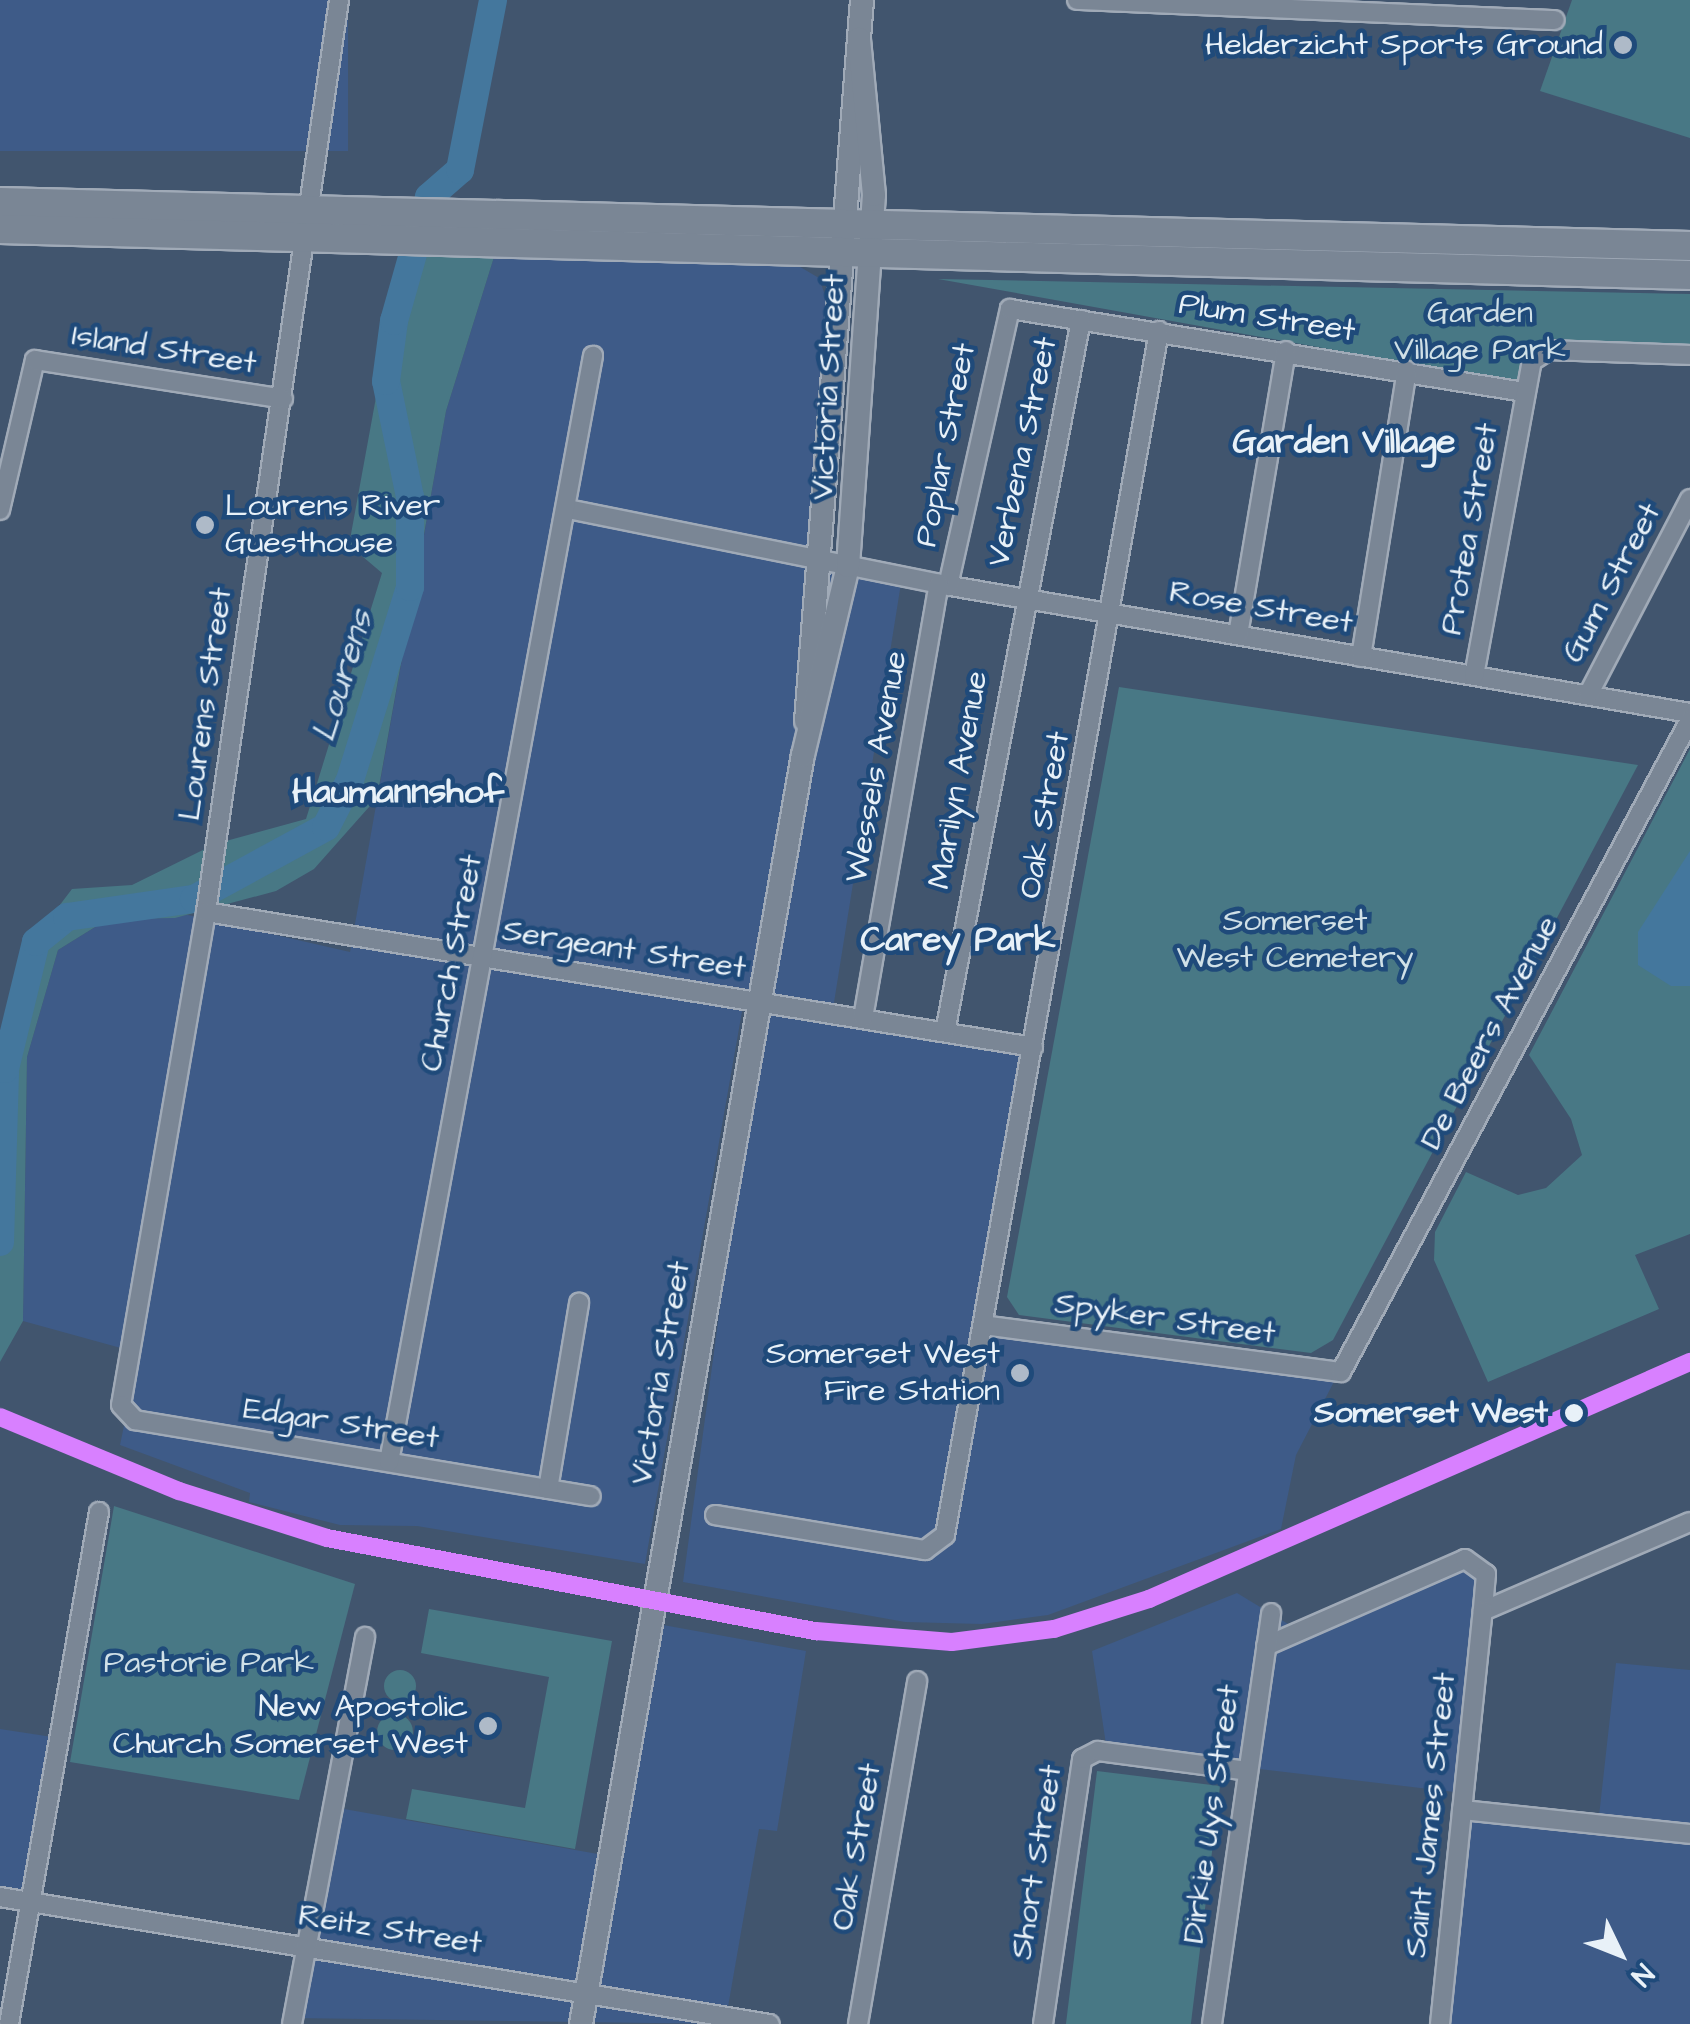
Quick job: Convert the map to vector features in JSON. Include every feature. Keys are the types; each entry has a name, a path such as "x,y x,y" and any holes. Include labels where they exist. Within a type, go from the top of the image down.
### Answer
{"highway":[{"path":"0,202 416,208 858,239 1690,275"},
{"path":"0,228 407,241 858,239 1690,246"}],"main road":[{"name":"Victoria Street","path":"581,2024 807,734 848,566 862,0"},
{"name":"Victoria Street","path":"807,734 858,239"}],"street":[{"name":"Lourens Street","path":"126,1414 120,1400 207,905 339,0"},
{"path":"1077,0 1467,9 1555,20"},
{"name":"Plum Street","path":"1002,317 1019,309 1524,392"},
{"name":"Poplar Street","path":"944,585 1002,317"},
{"name":"Verbena Street","path":"1023,597 1081,320"},
{"name":"Oak Street","path":"714,1515 924,1550 939,1544 983,1325 1113,612 1158,331"},
{"path":"1524,392 1532,361 1548,350 1690,354"},
{"path":"1238,635 1286,351"},
{"name":"Church Street","path":"390,1462 593,356"},
{"name":"Island Street","path":"0,510 35,360 283,398"},
{"path":"1361,657 1407,371"},
{"name":"Protea Street","path":"1474,676 1524,392"},
{"name":"Gum Street","path":"1588,695 1690,499"},
{"name":"Rose Street","path":"568,508 944,585 1588,695 1690,716"},
{"name":"Wessels Avenue","path":"863,1018 944,585"},
{"name":"Marilyn Avenue","path":"945,1032 1023,597"},
{"name":"De Beers Avenue","path":"1340,1372 1690,716"},
{"name":"Sergeant Street","path":"207,905 484,958 1033,1047"},
{"path":"548,1488 579,1303"},
{"name":"Spyker Street","path":"983,1325 1340,1372"},
{"name":"Edgar Street","path":"126,1414 590,1496"},
{"path":"9,2024 99,1512"},
{"path":"1483,1611 1690,1522"},
{"name":"Saint James Street","path":"1266,1646 1465,1559 1486,1574 1440,2024"},
{"name":"Dirkie Uys Street","path":"1212,2024 1271,1613"},
{"path":"292,2024 365,1637"},
{"name":"Oak Street","path":"858,2024 917,1681"},
{"name":"Short Street","path":"1043,2024 1082,1759 1098,1751 1248,1771"},
{"path":"1462,1810 1690,1834"},
{"name":"Reitz Street","path":"0,1896 770,2024"}],"shaded area":[{"path":"0,0 348,0 348,151 0,151"},
{"path":"494,257 790,261 819,278 826,298 812,559 902,577 832,1015 1029,1052 983,1325 1338,1374 1296,1455 1281,1529 1048,1615 982,1624 905,1622 683,1582 761,1003 744,1000 645,1564 417,1526 340,1525 249,1502 250,1493 120,1445 139,1353 23,1321 27,1057 58,950 108,919 188,915 350,952 446,411"},
{"path":"1690,851 1690,986 1671,986 1638,965 1638,932"},
{"path":"1459,1560 1481,1564 1463,1793 1107,1751 1092,1651 1237,1593 1298,1630"},
{"path":"652,1623 806,1651 777,1831 759,1829 725,2024 293,2018 333,1807 609,1856"},
{"path":"1616,1663 1690,1670 1690,2024 1441,2024 1461,1810 1598,1825"},
{"path":"0,1729 59,1738 31,1902 0,1896"}],"green space":[{"name":"Helderzicht Sports Ground","path":"1572,0 1690,0 1690,138 1540,91"},
{"path":"402,255 494,257 446,411 377,798 314,869 276,891 175,918 108,919 58,950 27,1057 23,1321 0,1362 0,1051 27,948 72,889 132,885 215,844 306,819 382,573 349,545"},
{"name":"Garden Village Park","path":"938,279 1690,294 1690,353 1534,343 1518,383"},
{"name":"Somerset West Cemetery","path":"1119,687 1638,765 1333,1340 1311,1353 1019,1315 1007,1297"},
{"path":"1690,749 1690,1234 1635,1255 1659,1309 1488,1382 1434,1260 1435,1232 1466,1172 1518,1195 1546,1188 1582,1155 1571,1119 1529,1055"},
{"name":"Pastorie Park","path":"114,1506 355,1584 299,1800 70,1762"},
{"path":"429,1609 612,1641 575,1849 406,1819 412,1789 525,1808 549,1677 421,1653"},
{"path":"400,1670 411,1675 416,1686 411,1697 400,1702 389,1697 384,1686 389,1675"},
{"path":"395,1714 408,1719 413,1732 408,1745 395,1750 382,1745 377,1732 382,1719"},
{"path":"1097,1771 1220,1786 1191,2024 1066,2024"}],"waterway":[{"name":"Lourens","path":"0,1242 5,1069 36,942 67,917 194,899 326,827 350,780 410,587 410,497 386,381 394,321 429,197 460,170 493,0"}],"transit line":[{"path":"0,1417 179,1491 327,1538 816,1631 952,1642 1054,1629 1149,1599 1690,1362"}],"place":[{"name":"Helderzicht Sports Ground","path":"1623,45"},
{"name":"Lourens River Guesthouse","path":"205,525"},
{"name":"Somerset West Fire Station","path":"1020,1373"},
{"name":"Somerset West","path":"1574,1413"},
{"name":"New Apostolic Church Somerset West","path":"488,1726"}],"district":[{"name":"Garden Village","path":"1344,442"},
{"name":"Haumannshof","path":"398,792"},
{"name":"Carey Park","path":"958,940"}]}
